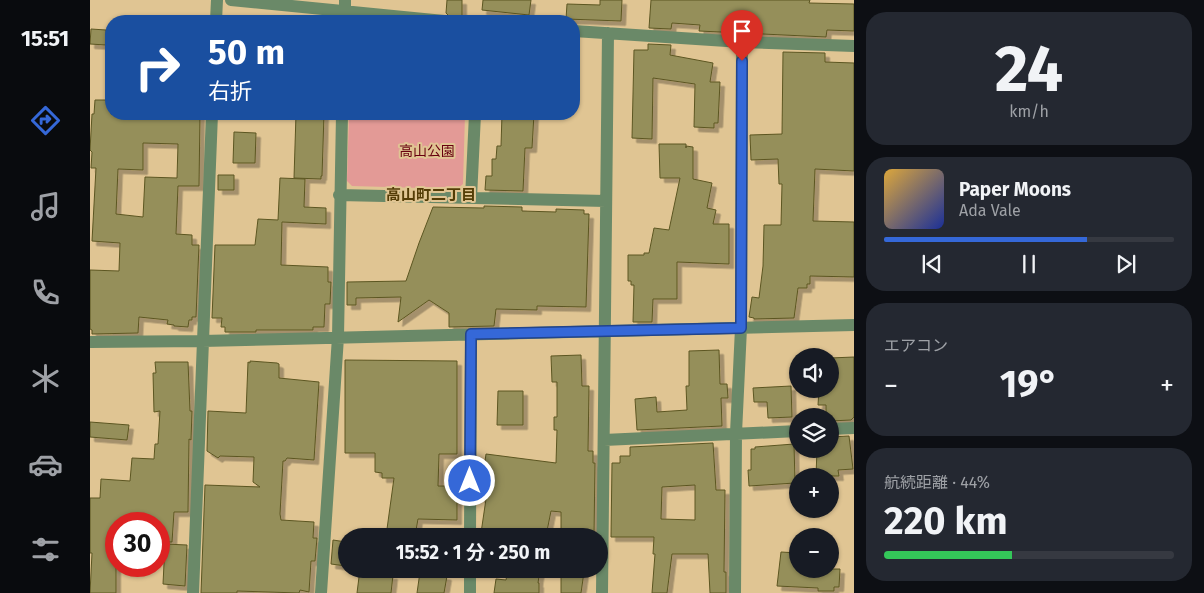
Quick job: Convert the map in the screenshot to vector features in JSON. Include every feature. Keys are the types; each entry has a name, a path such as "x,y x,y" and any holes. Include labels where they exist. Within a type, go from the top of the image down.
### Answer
{"street":[{"path":"216,15 217,0"},
{"path":"231,0 385,15"},
{"path":"580,31 742,42 854,46"},
{"path":"602,593 608,33"},
{"path":"735,593 736,433 741,328 742,42"},
{"path":"193,593 212,120"},
{"path":"321,593 338,337 342,120"},
{"path":"471,198 475,120"},
{"path":"339,195 606,201"},
{"path":"90,342 854,325"},
{"path":"470,528 471,334"},
{"path":"839,429 854,428"},
{"path":"604,440 789,430"},
{"path":"470,578 470,593"}],"green space":[{"name":"高山公園","path":"349,120 465,120 463,184 457,189 352,186 347,181"}],"building":[{"path":"447,0 462,0 462,15 448,15 446,13"},
{"path":"483,0 531,0 529,15 482,10"},
{"path":"600,0 622,0 621,21 580,20 580,15 566,15 567,4 600,5"},
{"path":"651,0 810,0 809,3 854,4 854,31 827,30 826,37 699,31 700,25 672,23 671,29 649,28"},
{"path":"91,29 105,30 105,45 90,44"},
{"path":"648,44 671,45 670,55 713,63 710,82 720,82 718,123 714,123 714,128 694,127 695,84 653,78 652,139 632,138 634,50 648,50"},
{"path":"783,52 825,53 825,62 854,63 854,171 815,169 813,221 854,222 854,277 810,276 810,284 807,284 807,288 798,288 794,318 754,319 749,317 752,297 759,298 763,266 764,225 781,225 782,184 779,184 778,159 751,160 750,135 782,134"},
{"path":"95,100 105,100 105,120 200,120 199,186 178,186 176,234 192,235 192,245 199,245 196,317 192,317 192,320 189,320 188,327 167,324 168,320 139,317 138,333 92,334 90,329 90,270 119,271 120,243 92,241 96,168 91,168 92,114 94,114","holes":["143,143 178,144 177,178 145,177 143,217 116,214 118,169 143,170"]},
{"path":"296,120 324,120 321,179 294,178"},
{"path":"502,120 534,120 532,148 525,148 523,191 485,190 486,176 492,176 492,159 496,159 497,146 501,146"},
{"path":"234,132 256,133 255,163 233,163"},
{"path":"659,144 686,144 686,146 693,147 693,179 712,183 707,208 716,210 713,224 729,224 729,264 677,262 677,299 653,299 652,322 633,322 634,285 631,285 631,281 628,281 628,255 644,255 644,253 649,253 654,228 669,230 680,178 660,178"},
{"path":"218,175 234,175 234,190 218,190"},
{"path":"280,178 305,179 304,207 326,208 326,224 282,222 281,265 328,267 328,282 331,282 330,304 325,304 324,327 313,327 313,330 225,332 225,327 221,327 222,318 212,318 215,245 255,245 258,219 278,220"},
{"path":"484,206 522,207 522,211 556,212 556,209 584,210 584,214 589,214 586,307 537,306 537,310 496,309 494,326 449,327 449,313 429,300 398,322 401,297 356,298 356,305 347,305 347,282 406,281 433,207 484,208"},
{"path":"719,350 720,384 727,384 728,398 721,398 722,426 637,430 635,399 656,397 657,412 687,410 686,386 689,386 689,351"},
{"path":"581,355 582,386 589,386 588,451 593,451 593,463 595,463 594,528 561,528 561,512 551,511 548,528 482,528 486,499 480,498 486,454 556,463 557,430 554,430 554,417 557,417 557,382 552,382 551,356"},
{"path":"854,357 854,417 851,420 839,421 839,408 826,408 826,405 818,405 818,398 839,398 839,358"},
{"path":"345,360 457,361 457,454 439,454 438,486 457,486 457,520 418,519 416,528 387,528 394,478 382,478 382,473 375,472 375,453 345,453"},
{"path":"250,361 279,364 279,378 319,382 314,460 287,458 283,461 280,514 281,520 314,522 313,538 317,538 315,561 311,561 309,592 300,590 299,593 237,591 237,593 201,593 205,485 260,487 253,482 254,457 220,456 218,458 207,451 208,411 246,413 248,362 250,363"},
{"path":"155,362 188,362 190,411 192,411 191,440 189,439 188,512 174,512 172,542 170,542 170,512 105,512 105,577 116,577 116,593 90,593 92,553 90,553 90,498 100,498 101,479 130,481 132,458 154,459 155,444 158,444 160,411 154,412 153,373 156,373"},
{"path":"789,386 792,408 789,408 789,417 768,418 767,402 754,402 753,388"},
{"path":"498,391 523,391 523,425 497,425"},
{"path":"90,422 129,425 127,440 90,437"},
{"path":"849,436 853,469 816,468 817,458 839,458 839,437"},
{"path":"713,443 716,490 725,490 724,572 726,572 726,593 710,593 708,554 672,554 667,593 652,593 655,554 653,554 654,537 611,537 612,463 620,463 620,456 630,456 630,447","holes":["695,485 695,520 661,519 662,487"]},
{"path":"789,444 789,458 794,458 795,468 789,468 789,483 749,486 748,470 751,470 751,449 755,449 755,447"},
{"path":"333,540 338,541 338,565 331,564"},
{"path":"170,544 187,545 185,586 163,584 163,577 170,577"},
{"path":"781,552 789,552 789,578 839,578 840,569 839,587 834,587 834,591 818,591 818,588 777,586"},
{"path":"359,578 393,578 391,593 357,593"},
{"path":"419,578 447,578 444,593 417,593"},
{"path":"506,578 539,578 539,593 494,593 496,579 506,580"},
{"path":"561,578 583,578 581,593 561,593"}],"district":[{"name":"高山町二丁目","path":"431,195"}],"route":[{"path":"470,481 471,334 741,328 742,61"}]}
